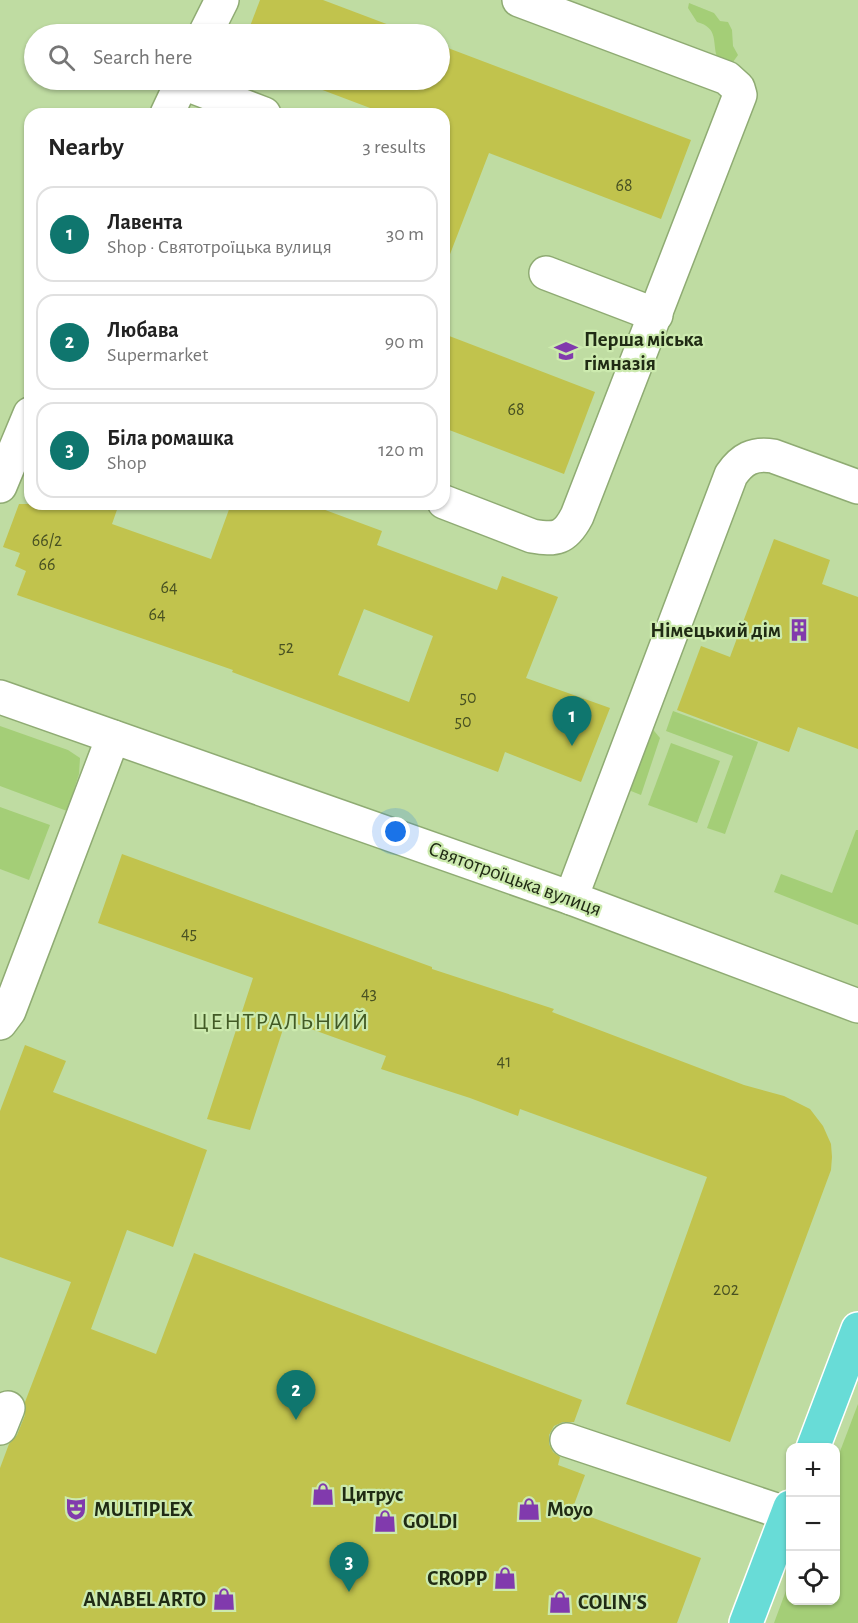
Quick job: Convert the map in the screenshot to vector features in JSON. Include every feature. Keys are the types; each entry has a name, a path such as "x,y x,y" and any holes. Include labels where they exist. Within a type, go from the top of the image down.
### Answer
{"main road":[{"path":"815,1443 858,1329"},
{"path":"746,1623 786,1518"}],"street":[{"path":"210,24 222,0"},
{"path":"450,504 532,536 546,539 559,537 570,529 656,315 740,95 738,88 726,78 519,0"},
{"path":"170,108 178,90"},
{"path":"204,90 249,108"},
{"path":"546,273 656,315"},
{"path":"0,486 24,428"},
{"path":"571,898 731,476 738,465 748,457 761,454 773,456 858,487"},
{"name":"Святотроїцька вулиця","path":"0,697 571,898 858,1006"},
{"path":"0,1023 9,1011 113,737"},
{"path":"567,1440 786,1509"}],"green space":[{"path":"689,3 714,13 720,21 728,22 732,30 733,46 738,55 733,62 717,57 712,32 697,22 688,8"},
{"path":"673,711 758,742 725,834 707,828 733,756 666,731"},
{"path":"0,726 68,750 80,758 79,774 67,811 0,786"},
{"path":"650,726 660,738 641,795 626,789"},
{"path":"671,743 720,761 697,823 648,805"},
{"path":"0,807 50,825 29,880 0,869"},
{"path":"856,830 858,830 858,925 774,892 781,874 832,893"},
{"path":"858,1404 858,1623 774,1623 786,1591 786,1605 840,1605 840,1451"}],"building":[{"path":"260,0 323,0 387,24 251,24"},
{"path":"450,49 691,140 661,219 489,153 450,254 450,108 370,108 322,90 450,90"},
{"path":"450,336 595,392 564,474 450,430"},
{"path":"19,504 24,504 24,510 117,510 112,524 211,559 229,510 325,510 382,531 377,545 497,590 502,576 558,597 526,678 610,708 581,782 505,752 498,772 232,672 233,670 17,595 26,571 15,566 20,553 3,547","holes":["364,609 433,636 409,702 338,675"]},
{"name":"Німецький дім","path":"774,539 830,560 822,584 858,597 858,749 798,727 789,752 677,710 701,646 730,657"},
{"path":"122,854 432,967 432,969 554,1009 552,1012 744,1085 784,1096 810,1109 823,1126 831,1144 831,1170 730,1442 626,1404 707,1177 520,1109 518,1116 381,1069 386,1056 286,1020 250,1130 207,1119 253,978 98,923"},
{"path":"25,1045 66,1061 53,1092 207,1150 173,1247 127,1230 91,1329 156,1354 194,1253 582,1400 574,1422 563,1422 554,1426 549,1435 549,1444 553,1452 560,1457 558,1465 585,1475 572,1510 701,1558 677,1623 0,1623 0,1468 9,1444 17,1435 25,1415 25,1402 71,1282 0,1257 0,1111"}],"place":[{"name":"Перша міська гімназія","path":"566,351"},
{"name":"Німецький дім","path":"799,630"},
{"name":"Лавента","path":"572,746"},
{"name":"Любава","path":"296,1420"},
{"name":"Цитрус","path":"323,1494"},
{"name":"MULTIPLEX","path":"76,1509"},
{"name":"Moyo","path":"529,1509"},
{"name":"GOLDI","path":"385,1521"},
{"name":"CROPP","path":"505,1578"},
{"name":"Біла ромашка","path":"349,1592"},
{"name":"ANABEL ARTO","path":"224,1599"},
{"name":"COLIN'S","path":"560,1602"}],"district":[{"name":"ЦЕНТРАЛЬНИЙ","path":"281,1022"}]}
